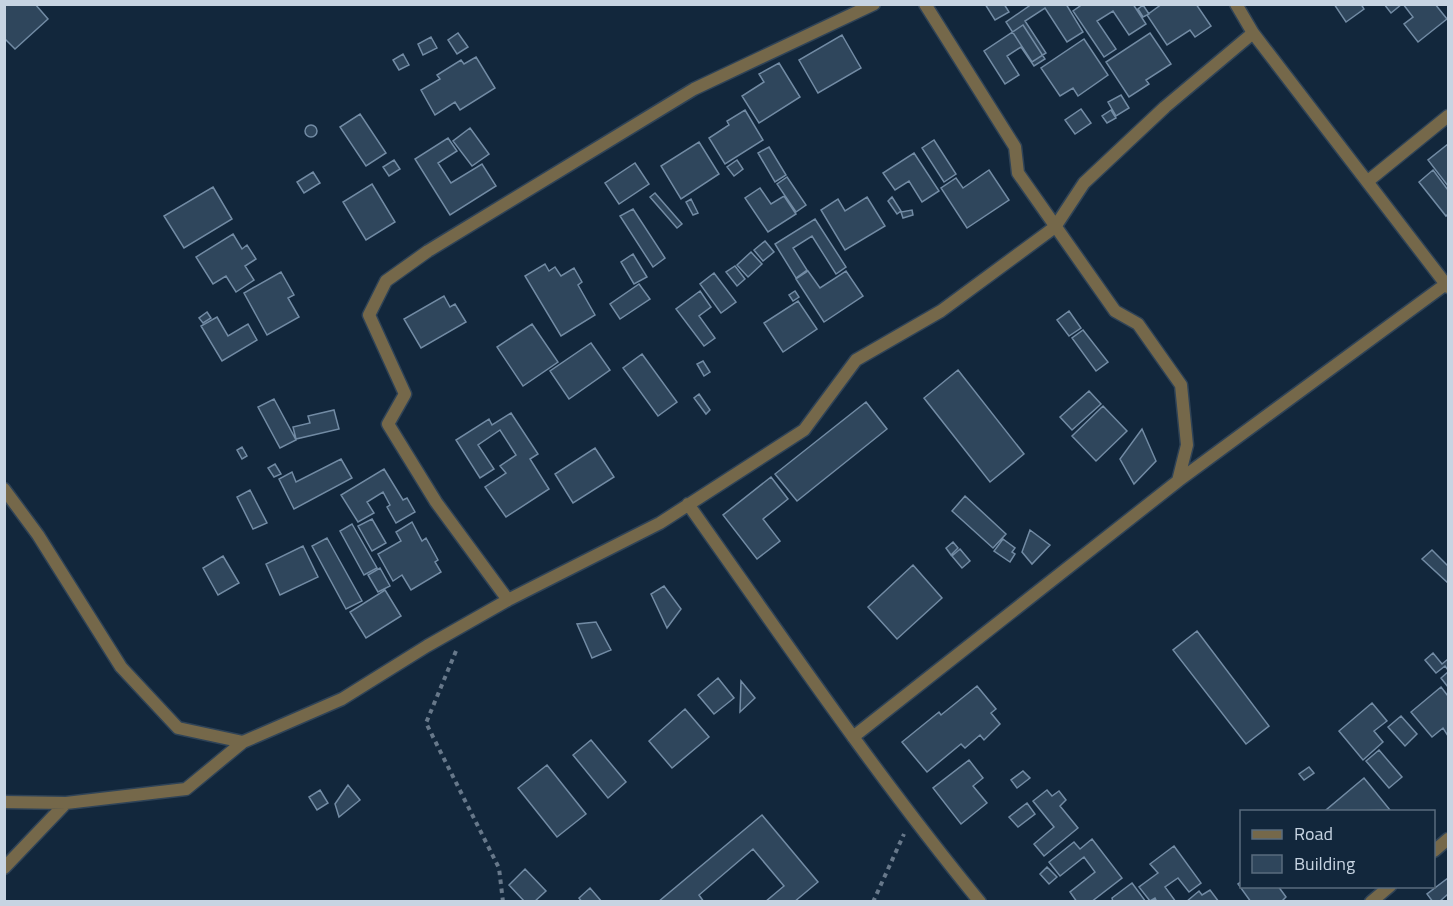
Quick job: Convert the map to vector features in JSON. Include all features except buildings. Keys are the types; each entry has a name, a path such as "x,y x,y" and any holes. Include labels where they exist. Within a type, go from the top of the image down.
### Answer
{"street":[{"path":"508,600 436,502 388,424 405,394 369,315 386,281 428,251 694,89 874,4"},
{"path":"926,4 1015,147 1018,173 1115,311 1138,324 1181,386 1187,445 1178,481"},
{"path":"853,737 1178,481 1447,285 1253,33 1236,4"},
{"path":"4,802 66,803 186,789 243,742 342,699 508,600 660,523 804,430 856,360 941,311 1055,227 1084,183 1165,107 1253,33"},
{"path":"1368,181 1449,116"},
{"path":"4,489 38,535 122,667 178,728 243,742"},
{"path":"688,504 853,737 912,817 980,902"},
{"path":"4,868 66,803"},
{"path":"1435,850 1449,839"},
{"path":"1371,902 1388,888"}],"path":[{"path":"468,623 426,723 499,868 503,902"},
{"path":"873,902 912,817"}]}
